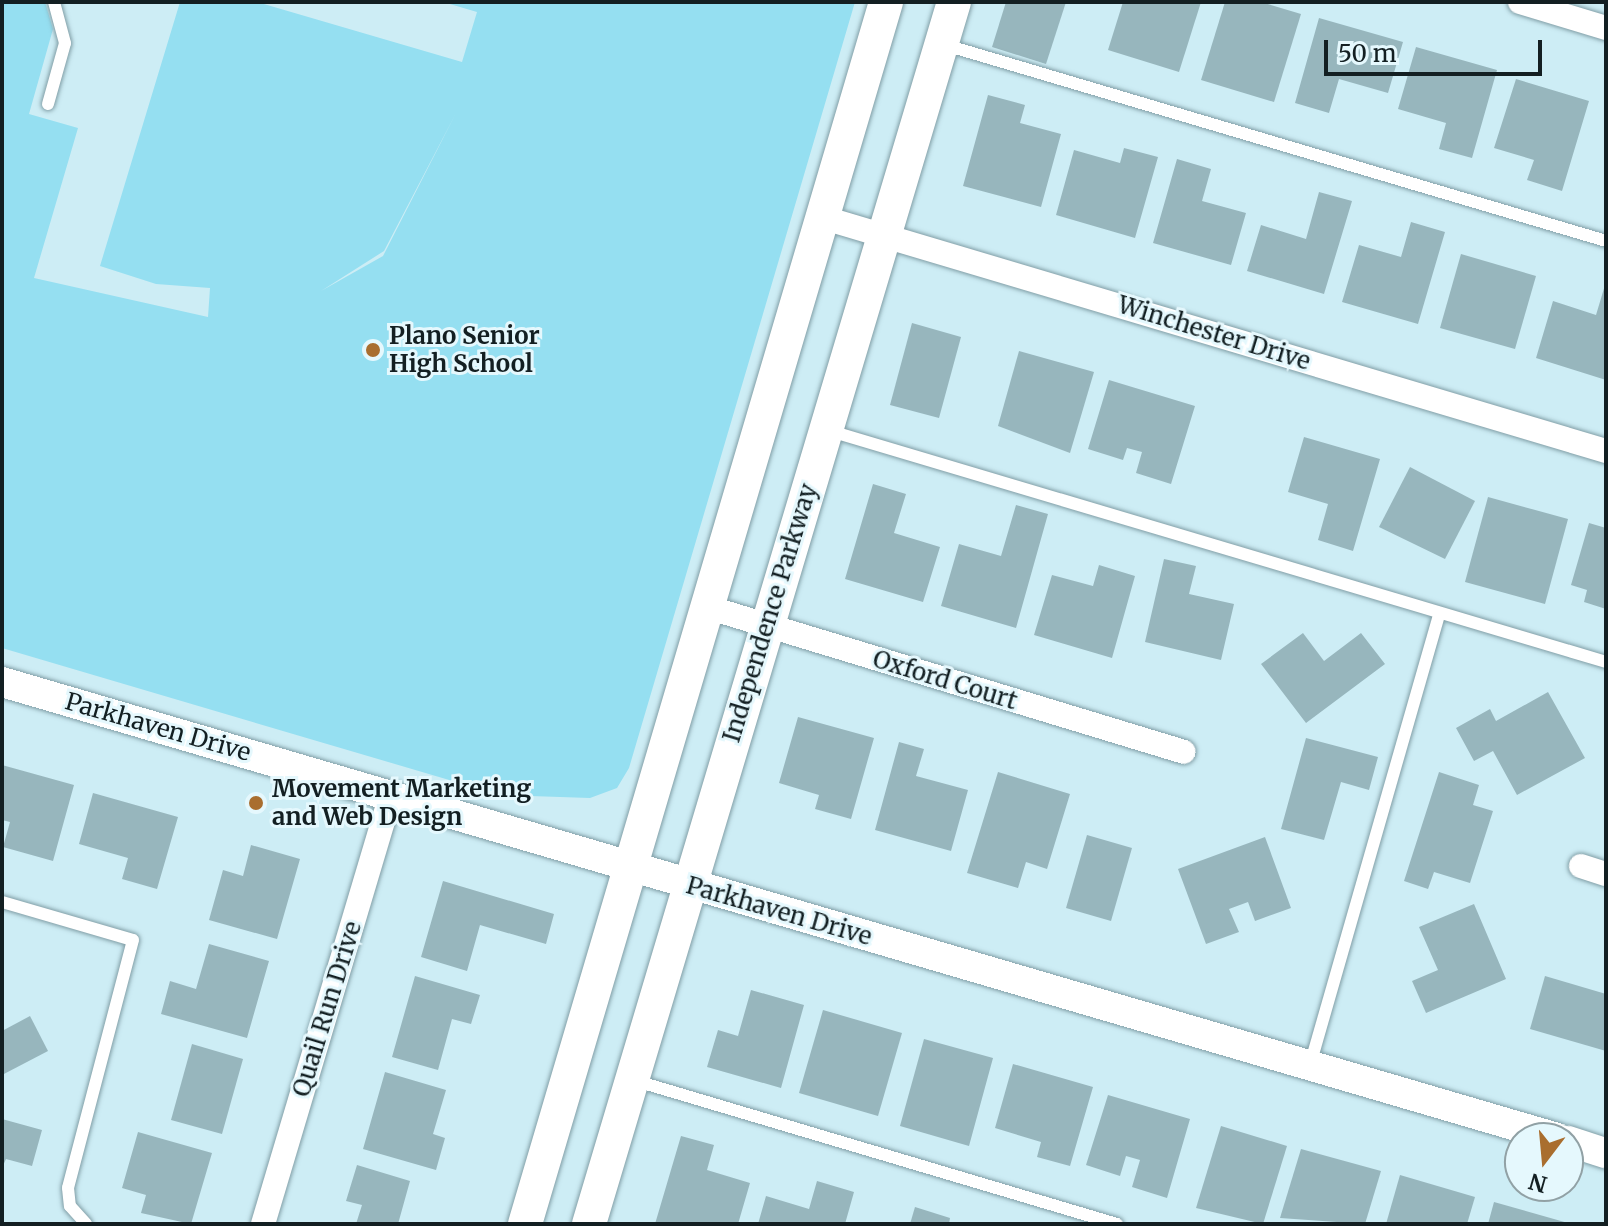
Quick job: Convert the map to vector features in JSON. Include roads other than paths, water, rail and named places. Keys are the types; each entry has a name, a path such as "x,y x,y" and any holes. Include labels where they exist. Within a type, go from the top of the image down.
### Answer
{"main road":[{"path":"525,1224 886,2"},
{"name":"Independence Parkway","path":"589,1224 954,2"}],"street":[{"path":"1520,2 1606,28"},
{"name":"Winchester Drive","path":"821,217 1606,451"},
{"name":"Oxford Court","path":"707,607 1183,752"},
{"name":"Parkhaven Drive","path":"2,682 1504,1122"},
{"name":"Quail Run Drive","path":"263,1224 391,795"},
{"path":"1581,866 1606,874"},
{"path":"1584,1146 1606,1153"}],"lane":[{"path":"48,104 65,43 54,2"},
{"path":"941,43 1606,241"},
{"path":"825,429 1606,662"},
{"path":"1310,1065 1440,613"},
{"path":"2,902 133,940 68,1188 70,1206 86,1224"},
{"path":"632,1080 1117,1224"}],"place":[{"name":"Plano Senior High School","path":"373,350"},
{"name":"Movement Marketing and Web Design","path":"256,803"}]}
